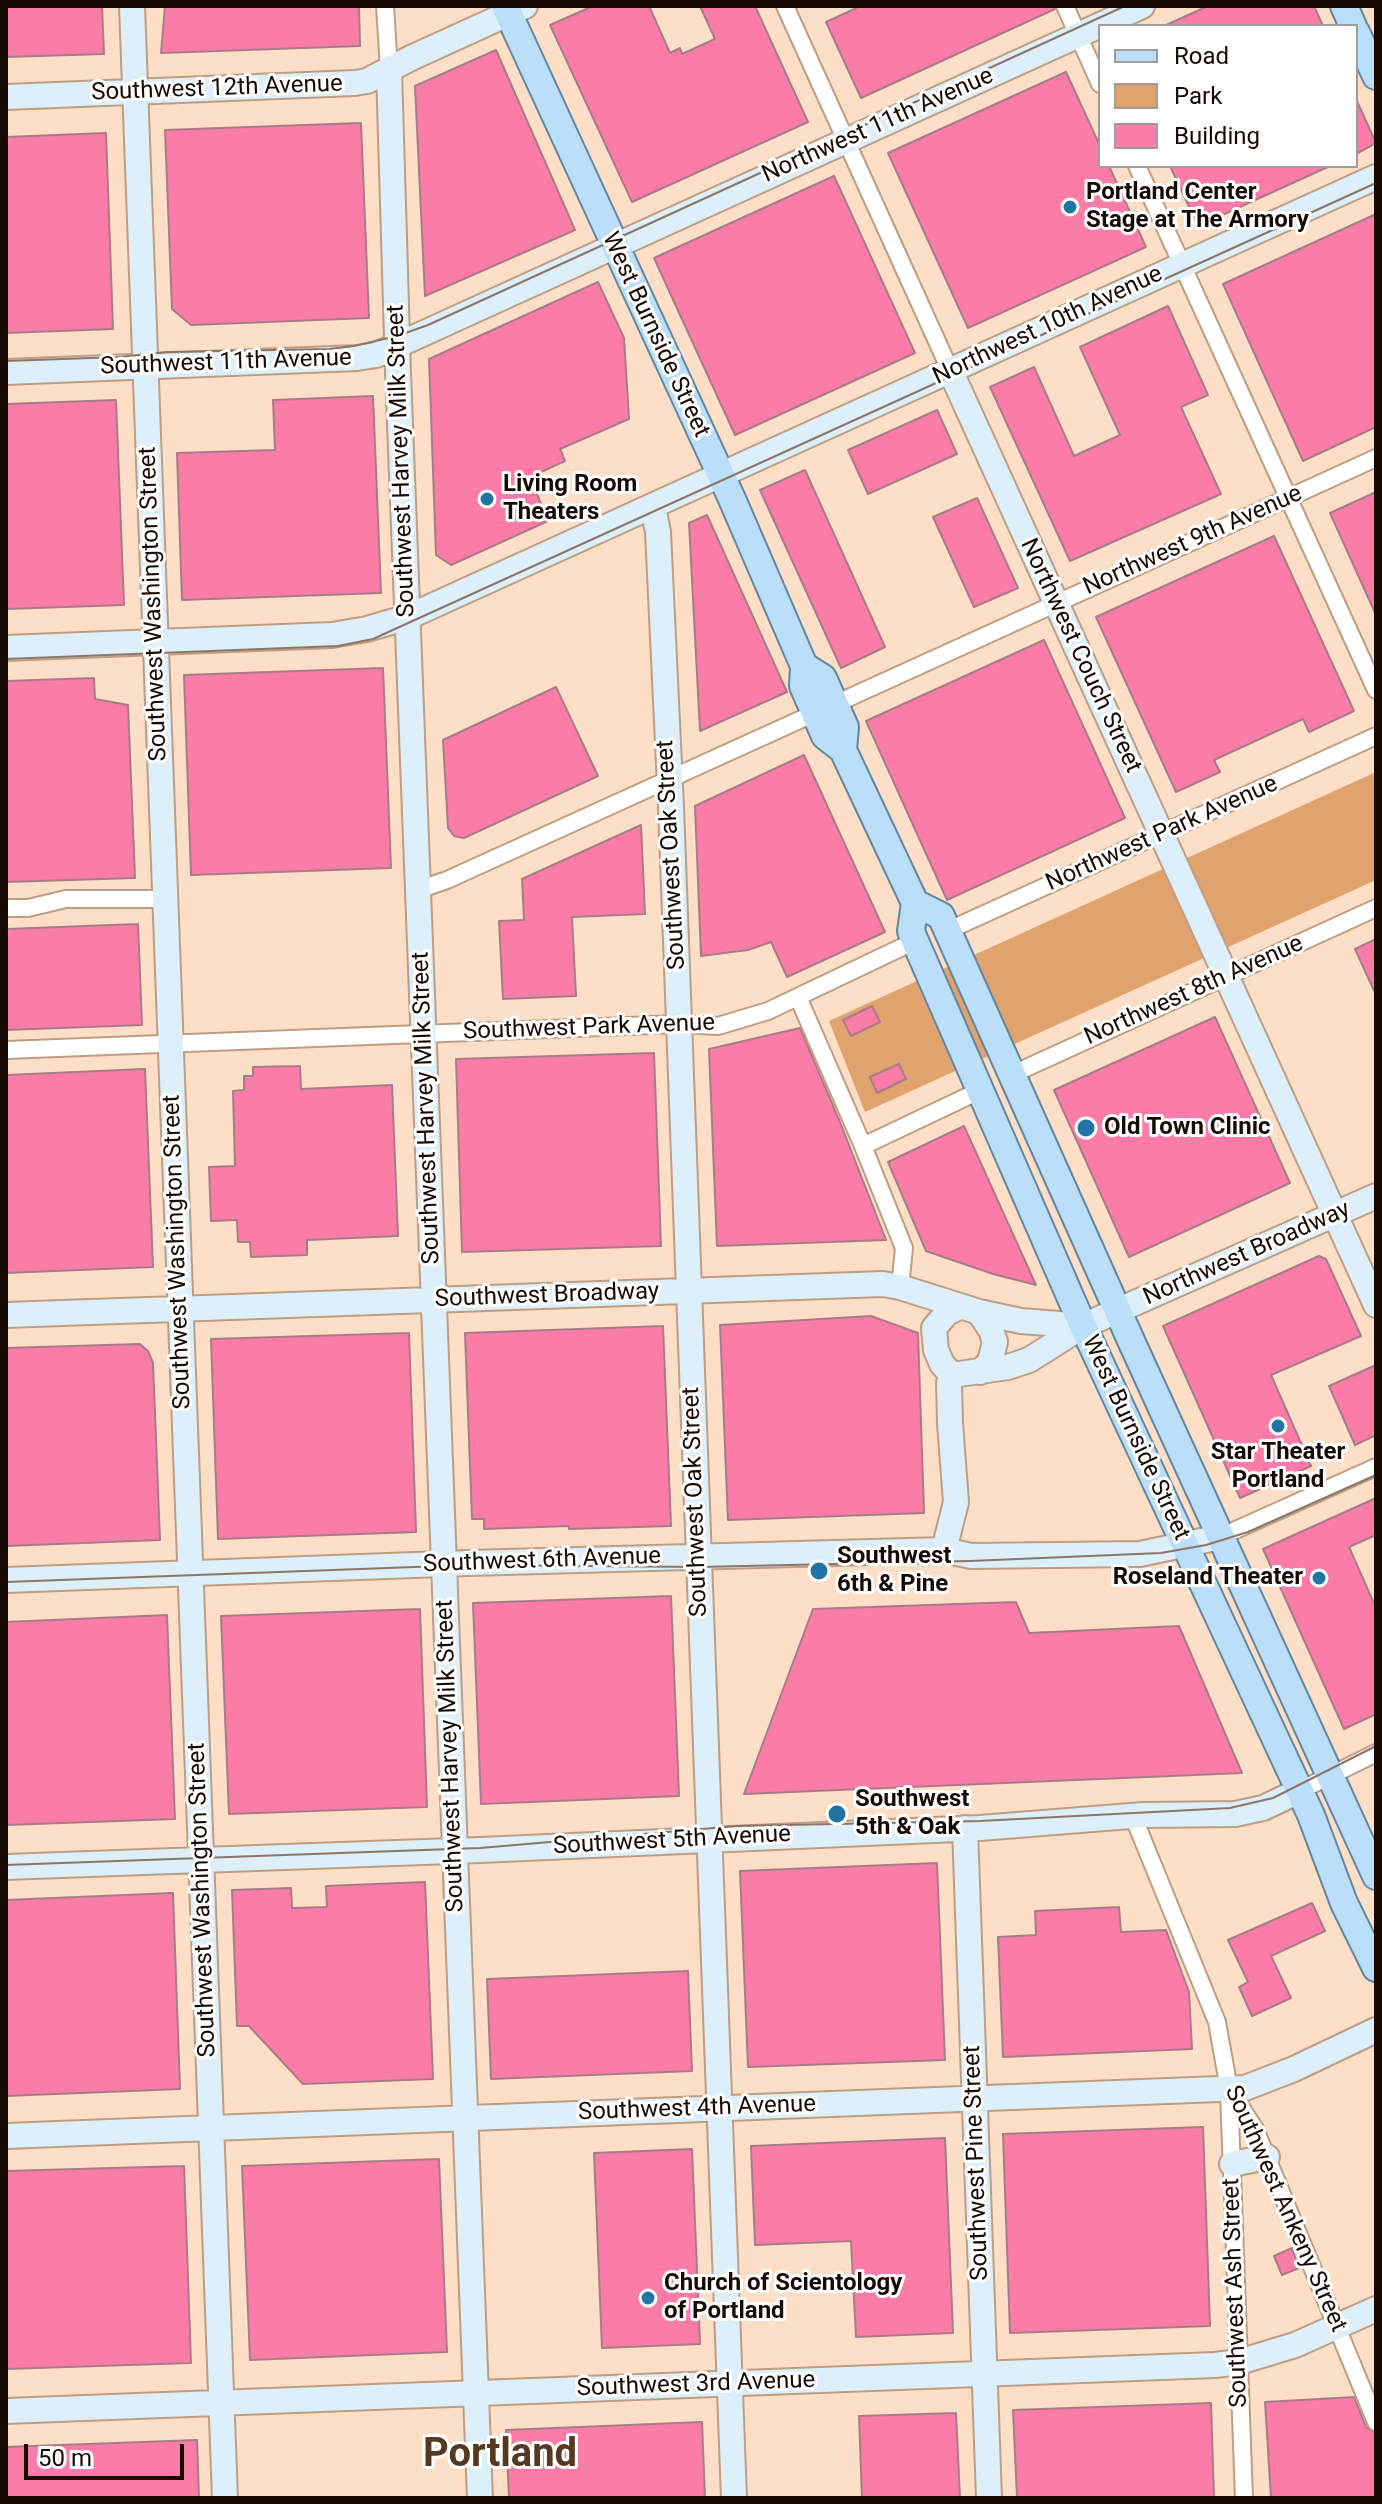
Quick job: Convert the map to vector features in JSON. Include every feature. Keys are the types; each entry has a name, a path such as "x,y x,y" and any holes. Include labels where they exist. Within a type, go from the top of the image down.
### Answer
{"main road":[{"name":"West Burnside Street","path":"513,9 614,246 804,666 823,678 825,709 845,727 843,750 915,903 911,931 915,941 1083,1326 1311,1815 1344,1903 1376,1968"},
{"path":"1358,36 1376,76"},
{"name":"West Burnside Street","path":"915,903 941,916 1376,1876"}],"street":[{"name":"Southwest Washington Street","path":"132,6 225,2498"},
{"name":"Southwest Harvey Milk Street","path":"385,6 480,2498"},
{"name":"Northwest Couch Street","path":"785,6 1376,1305"},
{"path":"1065,6 1098,80"},
{"name":"Northwest 11th Avenue","path":"1102,24 1142,6"},
{"name":"Southwest 12th Avenue","path":"6,97 367,81 513,9"},
{"name":"Northwest 11th Avenue","path":"614,246 1098,26"},
{"path":"1138,168 1376,690"},
{"name":"Northwest 10th Avenue","path":"6,648 332,635 408,617 1376,177"},
{"name":"Southwest 11th Avenue","path":"6,372 376,355 614,246"},
{"name":"Northwest 9th Avenue","path":"418,890 447,880 668,781 1376,458"},
{"name":"Southwest Oak Street","path":"653,507 658,532 679,1024 734,2498"},
{"name":"Northwest Park Avenue","path":"947,931 1376,736"},
{"path":"6,908 28,908 66,899 165,899"},
{"name":"Northwest 8th Avenue","path":"1013,1074 1376,908"},
{"name":"Southwest Park Avenue","path":"6,1050 679,1024 718,1026 768,1011 915,941"},
{"path":"798,997 904,1248 900,1287"},
{"path":"863,1146 981,1090"},
{"name":"Northwest Broadway","path":"1118,1311 1376,1196"},
{"name":"Southwest Broadway","path":"6,1315 873,1284 900,1287 969,1309 1021,1321 1083,1326"},
{"path":"944,1550 956,1502 949,1392 952,1375 942,1364 936,1350 934,1328 947,1313 969,1309 991,1330 995,1342 990,1362 980,1372"},
{"name":"Southwest Broadway","path":"952,1375 1008,1367 1029,1360 1083,1326 1118,1311"},
{"path":"1220,1537 1376,1467"},
{"name":"Southwest 6th Avenue","path":"6,1580 944,1550 971,1556 1140,1554 1220,1537"},
{"name":"Southwest 5th Avenue","path":"6,1867 455,1851 965,1828 1133,1816 1235,1814 1263,1808 1376,1753"},
{"name":"Southwest Ankeny Street","path":"1133,1816 1217,2022 1229,2089 1255,2129 1376,2422"},
{"name":"Southwest Pine Street","path":"965,1828 989,2498"},
{"name":"Southwest 4th Avenue","path":"6,2136 1229,2089 1257,2085 1376,2030"},
{"name":"Southwest Ash Street","path":"1229,2089 1244,2498"},
{"path":"1232,2164 1267,2157"},
{"name":"Southwest 3rd Avenue","path":"6,2411 1239,2362 1295,2345 1376,2309"}],"green space":[{"path":"1376,772 1376,880 865,1112 829,1021"}],"building":[{"path":"6,6 102,6 104,54 6,57"},
{"path":"165,6 359,6 360,46 161,53"},
{"path":"593,6 649,6 670,53 680,48 682,54 715,39 700,6 755,6 808,122 632,202 550,25"},
{"path":"861,6 1054,6 1055,9 861,98 826,22"},
{"path":"1208,6 1314,6 1322,24 1168,24"},
{"path":"496,50 575,230 425,296 415,86"},
{"path":"1066,72 1098,142 1098,168 1110,168 1146,247 968,328 888,153"},
{"path":"1358,103 1376,143 1358,153"},
{"path":"361,123 369,318 191,325 172,309 165,130"},
{"path":"106,133 113,329 6,333 6,137"},
{"path":"1171,168 1326,168 1198,226"},
{"path":"834,176 915,353 735,435 654,258"},
{"path":"1376,214 1376,427 1303,461 1223,284"},
{"path":"598,282 624,338 629,419 560,449 565,461 530,477 548,521 451,565 436,555 429,359"},
{"path":"1168,306 1208,395 1181,407 1221,494 1070,561 990,387 1034,367 1074,456 1120,435 1080,347"},
{"path":"373,396 381,593 182,600 177,453 275,450 273,400"},
{"path":"116,400 124,605 6,609 6,404"},
{"path":"937,410 957,454 868,494 848,450"},
{"path":"805,470 885,647 841,668 760,490"},
{"path":"1376,492 1376,615 1330,513"},
{"path":"977,498 1018,588 974,607 933,517"},
{"path":"707,515 787,692 700,731 689,523"},
{"path":"1274,536 1354,711 1309,732 1303,719 1214,760 1220,772 1176,792 1096,617"},
{"path":"1044,640 1125,818 947,900 866,721"},
{"path":"383,668 391,868 191,875 184,675"},
{"path":"94,678 95,699 128,705 135,878 6,882 6,681"},
{"path":"556,687 598,776 464,838 454,836 448,828 443,740"},
{"path":"804,755 885,932 787,977 771,942 748,950 701,956 695,806"},
{"path":"641,825 645,914 572,917 576,996 503,999 499,921 524,920 522,879"},
{"path":"138,924 142,1025 6,1030 6,929"},
{"path":"1376,939 1376,995 1355,949"},
{"path":"872,1006 880,1022 851,1036 843,1020"},
{"path":"1215,1017 1290,1183 1129,1257 1054,1090"},
{"path":"800,1028 886,1240 717,1246 709,1049"},
{"path":"654,1053 661,1246 462,1252 456,1059"},
{"path":"899,1064 906,1079 877,1093 870,1077"},
{"path":"300,1066 301,1089 392,1085 398,1236 307,1240 307,1255 251,1257 250,1242 238,1242 237,1220 211,1221 209,1167 235,1166 233,1091 244,1090 244,1076 253,1076 253,1067"},
{"path":"145,1069 153,1267 6,1273 6,1075"},
{"path":"964,1126 1036,1285 926,1251 888,1162"},
{"path":"1319,1256 1326,1259 1361,1336 1271,1375 1311,1466 1240,1498 1163,1326"},
{"path":"871,1316 918,1333 924,1513 728,1520 720,1325"},
{"path":"663,1326 671,1526 484,1529 484,1519 472,1519 465,1333"},
{"path":"409,1333 416,1532 218,1539 211,1339"},
{"path":"140,1344 148,1351 153,1363 160,1540 6,1546 6,1348"},
{"path":"1376,1365 1376,1435 1355,1445 1329,1386"},
{"path":"1376,1498 1376,1535 1349,1547 1376,1608 1376,1714 1344,1729 1263,1549"},
{"path":"671,1596 679,1796 481,1804 473,1603"},
{"path":"1016,1602 1029,1633 1179,1626 1242,1773 744,1794 813,1609"},
{"path":"420,1609 427,1807 229,1814 221,1616"},
{"path":"167,1615 175,1819 6,1825 6,1622"},
{"path":"937,1863 945,2060 748,2067 740,1871"},
{"path":"425,1882 433,2079 303,2084 249,2026 237,2026 232,1890 291,1888 292,1908 327,1907 326,1886"},
{"path":"173,1893 180,2089 6,2096 6,1900"},
{"path":"1312,1903 1325,1931 1271,1956 1291,1998 1252,2016 1239,1987 1248,1982 1228,1940"},
{"path":"1119,1907 1121,1932 1166,1930 1189,1992 1192,2049 1003,2057 998,1937 1036,1935 1035,1911"},
{"path":"688,1971 692,2071 491,2079 487,1979"},
{"path":"1203,2127 1210,2326 1010,2333 1003,2134"},
{"path":"945,2138 953,2333 856,2337 851,2241 755,2245 751,2146"},
{"path":"692,2149 700,2344 602,2348 594,2153"},
{"path":"439,2159 447,2352 250,2360 242,2166"},
{"path":"184,2166 191,2363 6,2369 6,2171"},
{"path":"1292,2248 1299,2268 1282,2275 1274,2256"},
{"path":"1354,2397 1366,2427 1376,2433 1376,2498 1271,2498 1265,2402"},
{"path":"1211,2403 1214,2498 1017,2498 1013,2410"},
{"path":"956,2413 960,2498 862,2498 859,2416"},
{"path":"702,2422 705,2498 509,2498 506,2430"},
{"path":"197,2440 199,2498 6,2498 6,2447"}],"tram line":[{"path":"6,361 168,352 329,349 397,336 428,325 1125,6"},
{"path":"6,659 338,646 373,639 1376,183"},
{"path":"6,1582 469,1565 699,1567 1161,1553 1206,1545 1248,1532 1376,1475"},
{"path":"6,1865 480,1848 737,1826 980,1821 1230,1808 1273,1798 1376,1746"}],"place":[{"name":"Portland Center Stage at The Armory","path":"1070,207"},
{"name":"Living Room Theaters","path":"487,499"},
{"name":"Old Town Clinic","path":"1086,1128"},
{"name":"Star Theater Portland","path":"1278,1426"},
{"name":"Southwest 6th & Pine","path":"819,1571"},
{"name":"Roseland Theater","path":"1319,1578"},
{"name":"Southwest 5th & Oak","path":"837,1814"},
{"name":"Church of Scientology of Portland","path":"648,2298"}],"district":[{"name":"Portland","path":"500,2456"}]}
